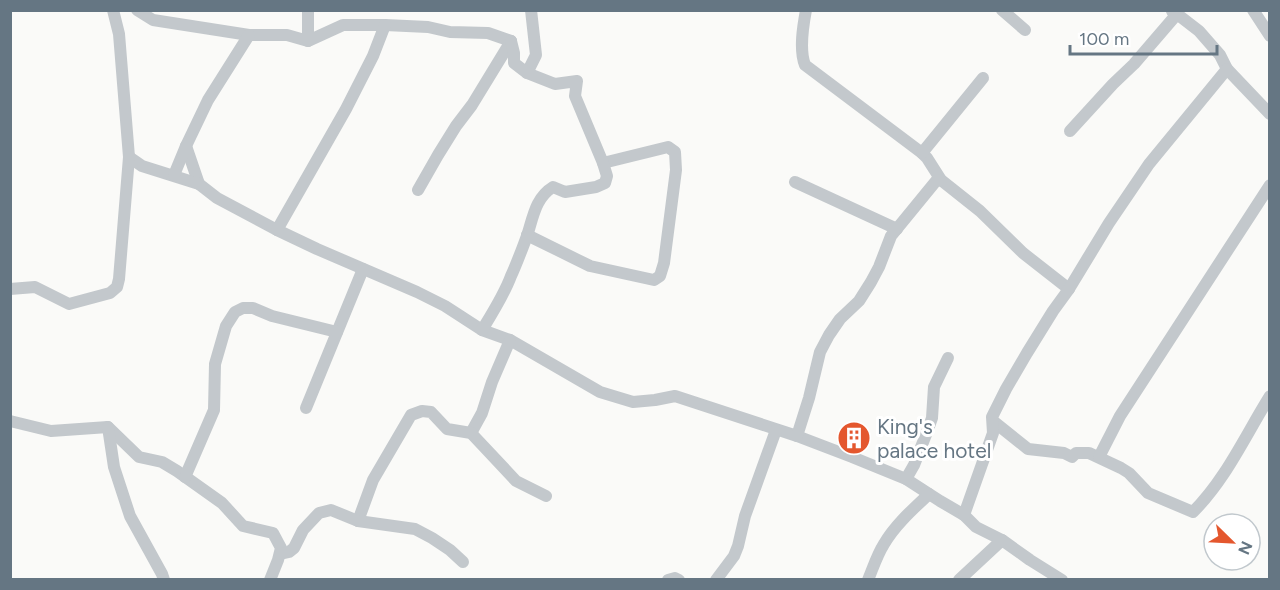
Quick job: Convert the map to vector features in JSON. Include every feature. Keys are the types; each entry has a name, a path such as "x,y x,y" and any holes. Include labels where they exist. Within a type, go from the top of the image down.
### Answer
{"street":[{"path":"10,289 35,287 69,304 110,293 117,287 129,158 119,34 114,10"},
{"path":"137,10 153,20 249,35 287,35 308,41 343,25 428,27 450,32 488,33 511,40"},
{"path":"308,10 308,41"},
{"path":"527,74 536,55 531,10"},
{"path":"806,10 803,26 805,65 922,153 941,180 980,211 1023,253 1069,289"},
{"path":"1002,10 1025,30"},
{"path":"1253,10 1269,36"},
{"path":"1070,131 1134,64 1174,12 1199,31 1220,55 1227,69 1269,114"},
{"path":"277,230 346,109 373,56 385,25"},
{"path":"174,175 207,100 249,35"},
{"path":"482,330 502,296 539,200 553,188 565,192 596,187 605,183 607,176 575,96 577,81 555,84 527,74 514,63 511,40"},
{"path":"418,190 511,40"},
{"path":"514,53 536,55"},
{"path":"964,515 993,434 994,413 1027,353 1149,164 1227,69"},
{"path":"922,153 983,78"},
{"path":"186,146 199,184"},
{"path":"527,235 590,266 654,280 660,276 664,263 676,170 675,152 668,147 603,163"},
{"path":"129,158 142,166 199,184 217,198 277,230 393,280 445,306 482,330 510,339 600,392 633,402 675,396 797,436 906,479 964,515 976,527 1002,540 1056,578"},
{"path":"128,172 142,166"},
{"path":"797,436 820,352 829,335 840,319 859,301 872,282 891,236 936,181 941,180"},
{"path":"795,182 897,229"},
{"path":"1099,457 1119,416 1269,189"},
{"path":"306,408 363,269"},
{"path":"185,477 213,410 215,364 226,326 235,312 243,308 253,308 272,316 337,332"},
{"path":"471,433 482,413 510,339"},
{"path":"906,479 914,465 932,418 934,387 948,358"},
{"path":"993,421 1028,449 1064,453 1072,457 1076,453 1089,453 1099,457 1129,473 1148,493 1193,512 1222,477 1269,396"},
{"path":"358,521 373,480 411,415 422,411 430,412 447,429 471,433 516,481 546,496"},
{"path":"10,421 51,431 108,426"},
{"path":"108,426 139,457 162,462 222,502 243,526 273,533 281,548 270,579"},
{"path":"108,426 114,467 130,516 164,579"},
{"path":"716,579 734,556 745,516 776,430"},
{"path":"868,579 892,532 929,494"},
{"path":"280,554 294,548 303,530 319,513 331,510 358,521 415,529 450,550 463,562"},
{"path":"959,579 1002,540"},
{"path":"668,579 679,579"}],"place":[{"name":"King's palace hotel","path":"854,438"}]}
